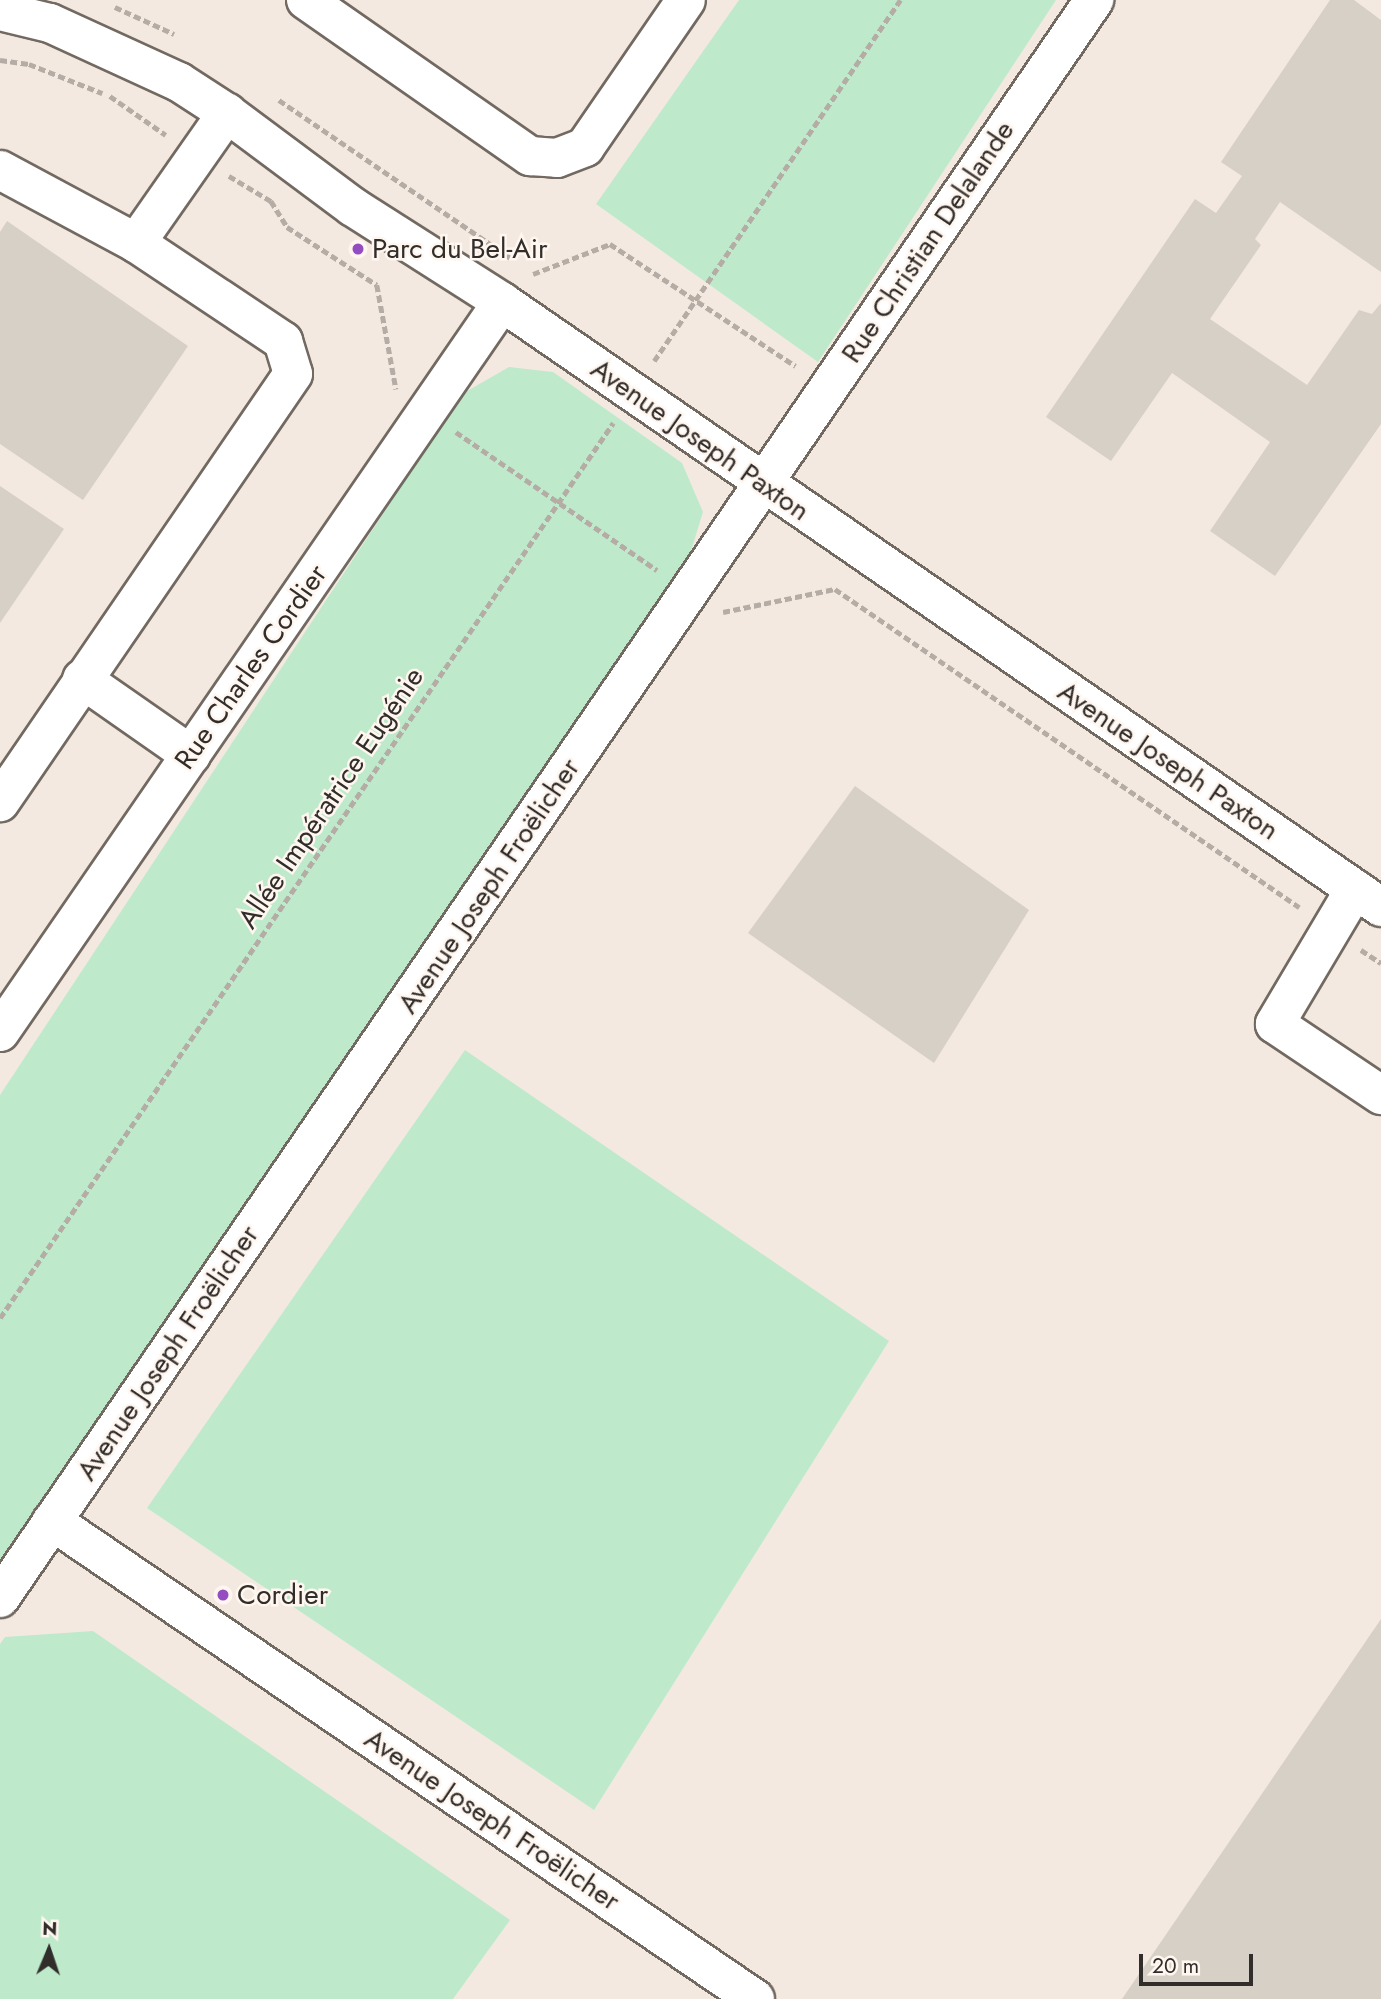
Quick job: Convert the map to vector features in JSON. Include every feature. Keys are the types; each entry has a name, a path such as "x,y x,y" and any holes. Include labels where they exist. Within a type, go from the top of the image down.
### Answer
{"street":[{"path":"306,0 530,156 557,158 585,147 686,0"},
{"name":"Rue Christian Delalande","path":"762,484 1094,0"},
{"name":"Avenue Joseph Paxton","path":"0,11 62,28 179,82 227,113 353,207 502,302 762,484 1368,898"},
{"path":"136,243 227,113"},
{"path":"0,170 136,243 283,341 293,374 0,802"},
{"name":"Rue Charles Cordier","path":"0,1032 502,302"},
{"name":"Avenue Joseph Froëlicher","path":"755,1999 52,1521 690,593 762,484"},
{"path":"82,679 191,755"},
{"path":"1368,898 1332,929 1275,1024 1381,1095"},
{"path":"0,1598 52,1521"}],"path":[{"name":"Allée Impératrice Eugénie","path":"0,1318 900,0"},
{"path":"108,4 152,22 186,42"},
{"path":"0,60 29,64 110,96 197,156 271,201 287,227 377,285 397,390 690,593 723,612 835,589 1332,929"},
{"path":"277,98 514,260"},
{"path":"526,268 537,276 610,244 792,365 832,382"}],"green space":[{"path":"739,0 1056,0 818,362 596,204"},
{"path":"509,367 553,372 682,463 703,512 686,567 0,1568 0,1095 462,394"},
{"path":"465,1050 889,1341 594,1810 147,1508"},
{"path":"93,1631 510,1920 453,1999 0,1999 0,1644 5,1637"}],"building":[{"path":"1330,0 1354,0 1381,20 1381,272 1280,202 1255,239 1261,245 1210,319 1307,385 1359,310 1372,314 1381,303 1381,424 1275,576 1210,531 1270,442 1172,373 1111,461 1046,417 1195,199 1216,213 1242,176 1221,162"},
{"path":"7,221 188,346 83,500 0,444 0,232"},
{"path":"0,486 64,529 0,623"},
{"path":"855,786 1029,910 934,1063 748,933"},
{"path":"1381,1619 1381,1999 1122,1999"}],"place":[{"name":"Parc du Bel-Air","path":"358,249"},
{"name":"Cordier","path":"223,1595"}]}
